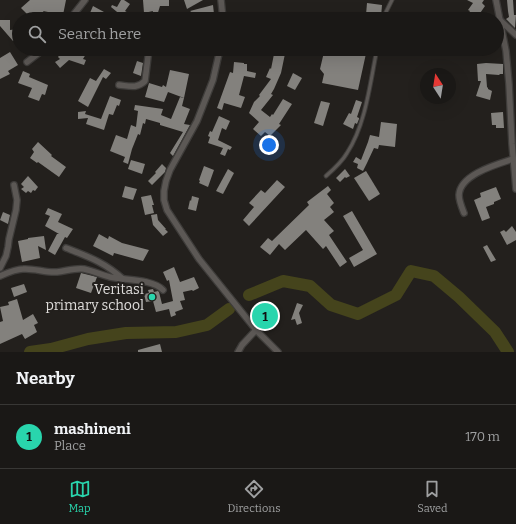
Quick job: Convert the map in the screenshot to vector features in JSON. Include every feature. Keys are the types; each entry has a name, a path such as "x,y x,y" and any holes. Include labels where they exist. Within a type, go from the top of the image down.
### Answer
{"street":[{"path":"75,12 84,0"},
{"path":"221,0 222,12"},
{"path":"496,0 499,12"},
{"path":"504,23 516,35"},
{"path":"504,39 509,84 516,189"},
{"path":"27,62 35,56"},
{"path":"119,85 134,87 145,82 148,56"},
{"path":"218,56 213,80 197,121 170,170 166,181 164,191 166,210 199,259 256,330 278,352"},
{"path":"464,213 459,195 465,182 489,166 513,159"},
{"path":"0,268 6,256 16,210 17,200 14,185"},
{"path":"66,248 99,261 123,279"},
{"path":"0,276 22,269 56,272 76,269 86,270 110,277 151,283 159,286 163,290"},
{"path":"238,352 242,345 256,330"}],"lane":[{"path":"386,12 392,0"},
{"path":"326,176 347,154 357,134 364,115 376,56"}],"building":[{"path":"30,0 66,0 64,12 25,12 21,8"},
{"path":"121,0 124,0 130,4 125,11 127,12 117,12 111,7 112,5 117,7"},
{"path":"143,0 169,0 169,6 160,6 158,12 144,12"},
{"path":"184,0 203,0 187,9"},
{"path":"467,0 484,0 482,3 485,6 481,12 469,12 468,10 473,3"},
{"path":"507,0 513,0 514,15 516,15 515,28 506,19 509,17"},
{"path":"367,3 382,5 381,12 366,12"},
{"path":"213,5 214,12 191,12 190,11"},
{"path":"93,6 104,12 90,12"},
{"path":"0,20 10,20 12,40 0,26"},
{"path":"10,52 18,65 8,71 10,74 0,79 0,58"},
{"path":"85,56 83,59 86,60 84,65 69,60 60,68 55,62 60,59 58,57"},
{"path":"274,56 285,56 281,73 271,94 273,95 261,110 270,117 272,114 273,115 283,99 292,104 279,124 281,125 270,136 265,132 261,136 253,129 259,122 249,113 254,102 260,96 259,95 271,79 266,77 270,68 271,69"},
{"path":"323,56 365,56 358,90 322,83 324,74 320,69"},
{"path":"137,61 143,63 141,76 133,73"},
{"path":"234,62 247,64 247,71 256,73 255,78 244,76 239,95 245,97 241,108 224,103 222,110 217,108 230,72 233,73"},
{"path":"477,64 503,64 503,74 486,74 487,87 492,91 490,100 476,96 481,81 478,81"},
{"path":"104,69 111,73 106,79 103,77 88,107 78,101 90,78 96,81"},
{"path":"170,70 189,74 184,98 168,92 164,102 145,97 149,83 162,87 163,85 166,87"},
{"path":"23,71 30,74 29,77 48,85 45,95 42,94 39,101 28,97 32,88 18,83"},
{"path":"293,73 302,78 295,90 287,86"},
{"path":"110,96 121,100 113,115 109,114 104,130 86,124 88,118 78,119 78,112 86,111 85,114 101,119"},
{"path":"180,97 184,98 182,106 190,109 184,124 190,125 173,156 170,153 183,132 146,119 145,124 143,123 140,135 138,134 132,149 128,164 123,162 125,157 110,151 116,135 127,139 131,125 136,127 138,111 134,110 135,105 163,109 161,115 171,119"},
{"path":"356,100 362,102 357,117 359,119 357,124 355,123 353,129 343,124 349,113 351,114"},
{"path":"321,101 330,103 323,126 314,123"},
{"path":"503,112 504,128 496,128 496,125 492,125 491,113"},
{"path":"219,116 230,121 226,130 222,128 218,140 232,147 230,150 228,149 225,156 220,154 223,148 208,143 210,131 212,132"},
{"path":"381,122 397,124 395,147 379,145 378,149 374,148 363,171 357,168 358,164 353,162 356,157 361,160 370,135 379,137"},
{"path":"38,142 52,155 51,156 66,167 59,177 30,158 34,152 32,149"},
{"path":"131,160 145,164 142,174 128,169"},
{"path":"162,164 166,168 165,172 152,185 148,181"},
{"path":"204,166 214,170 208,187 199,183"},
{"path":"228,169 234,173 223,194 216,191"},
{"path":"345,169 350,176 345,177 340,182 336,178"},
{"path":"366,171 380,194 369,201 354,178"},
{"path":"28,176 38,187 31,193 28,191 26,193 21,189 24,187 21,184"},
{"path":"277,180 285,187 249,226 243,220 254,207 249,203 261,190 265,193"},
{"path":"125,186 137,189 133,200 122,197"},
{"path":"328,186 331,190 327,194 334,203 330,207 334,212 324,220 334,231 329,235 347,262 340,267 326,246 323,249 306,230 285,250 279,244 270,255 260,247 268,238 272,241 309,205 307,202"},
{"path":"496,187 501,199 486,207 490,218 482,221 474,200 481,197 480,193"},
{"path":"151,195 154,205 152,205 154,213 145,215 141,197"},
{"path":"192,196 199,198 196,211 188,209"},
{"path":"48,208 62,214 58,222 73,229 67,238 65,237 55,255 48,251 57,234 59,234 45,226 50,216 45,214"},
{"path":"352,211 377,254 354,267 349,258 363,250 343,216"},
{"path":"3,212 10,215 8,224 0,220"},
{"path":"157,214 158,220 168,232 163,236 153,225 151,215"},
{"path":"512,226 516,232 516,240 507,245 500,232 504,230 506,232"},
{"path":"99,234 108,239 109,236 122,243 149,250 143,261 114,253 113,256 93,246"},
{"path":"44,236 46,250 38,246 40,258 22,262 18,241"},
{"path":"487,245 496,260 491,262 483,247"},
{"path":"174,267 180,282 194,277 199,288 193,291 183,292 185,300 180,301 183,309 175,312 176,315 171,317 169,309 156,312 153,301 146,302 144,294 149,293 148,290 153,289 154,292 159,292 162,304 173,301 169,280 167,281 163,272"},
{"path":"81,273 97,277 91,293 76,288"},
{"path":"24,284 27,292 14,297 11,288"},
{"path":"17,299 23,320 33,314 38,323 34,325 37,332 25,339 22,334 0,344 0,322 3,321 0,307 9,305 8,302"},
{"path":"297,303 303,305 299,313 302,323 297,325 295,319 291,320"},
{"path":"160,344 162,352 138,352 138,350"}],"waterway":[{"path":"249,295 283,281 310,286 331,305 358,314 396,295 411,271 434,276 459,297 495,332 508,352"},
{"path":"30,352 51,349 88,339 126,333 176,332 207,325 229,309"}],"place":[{"name":"Veritasi primary school","path":"152,297"},
{"name":"mashineni","path":"265,316"}]}
